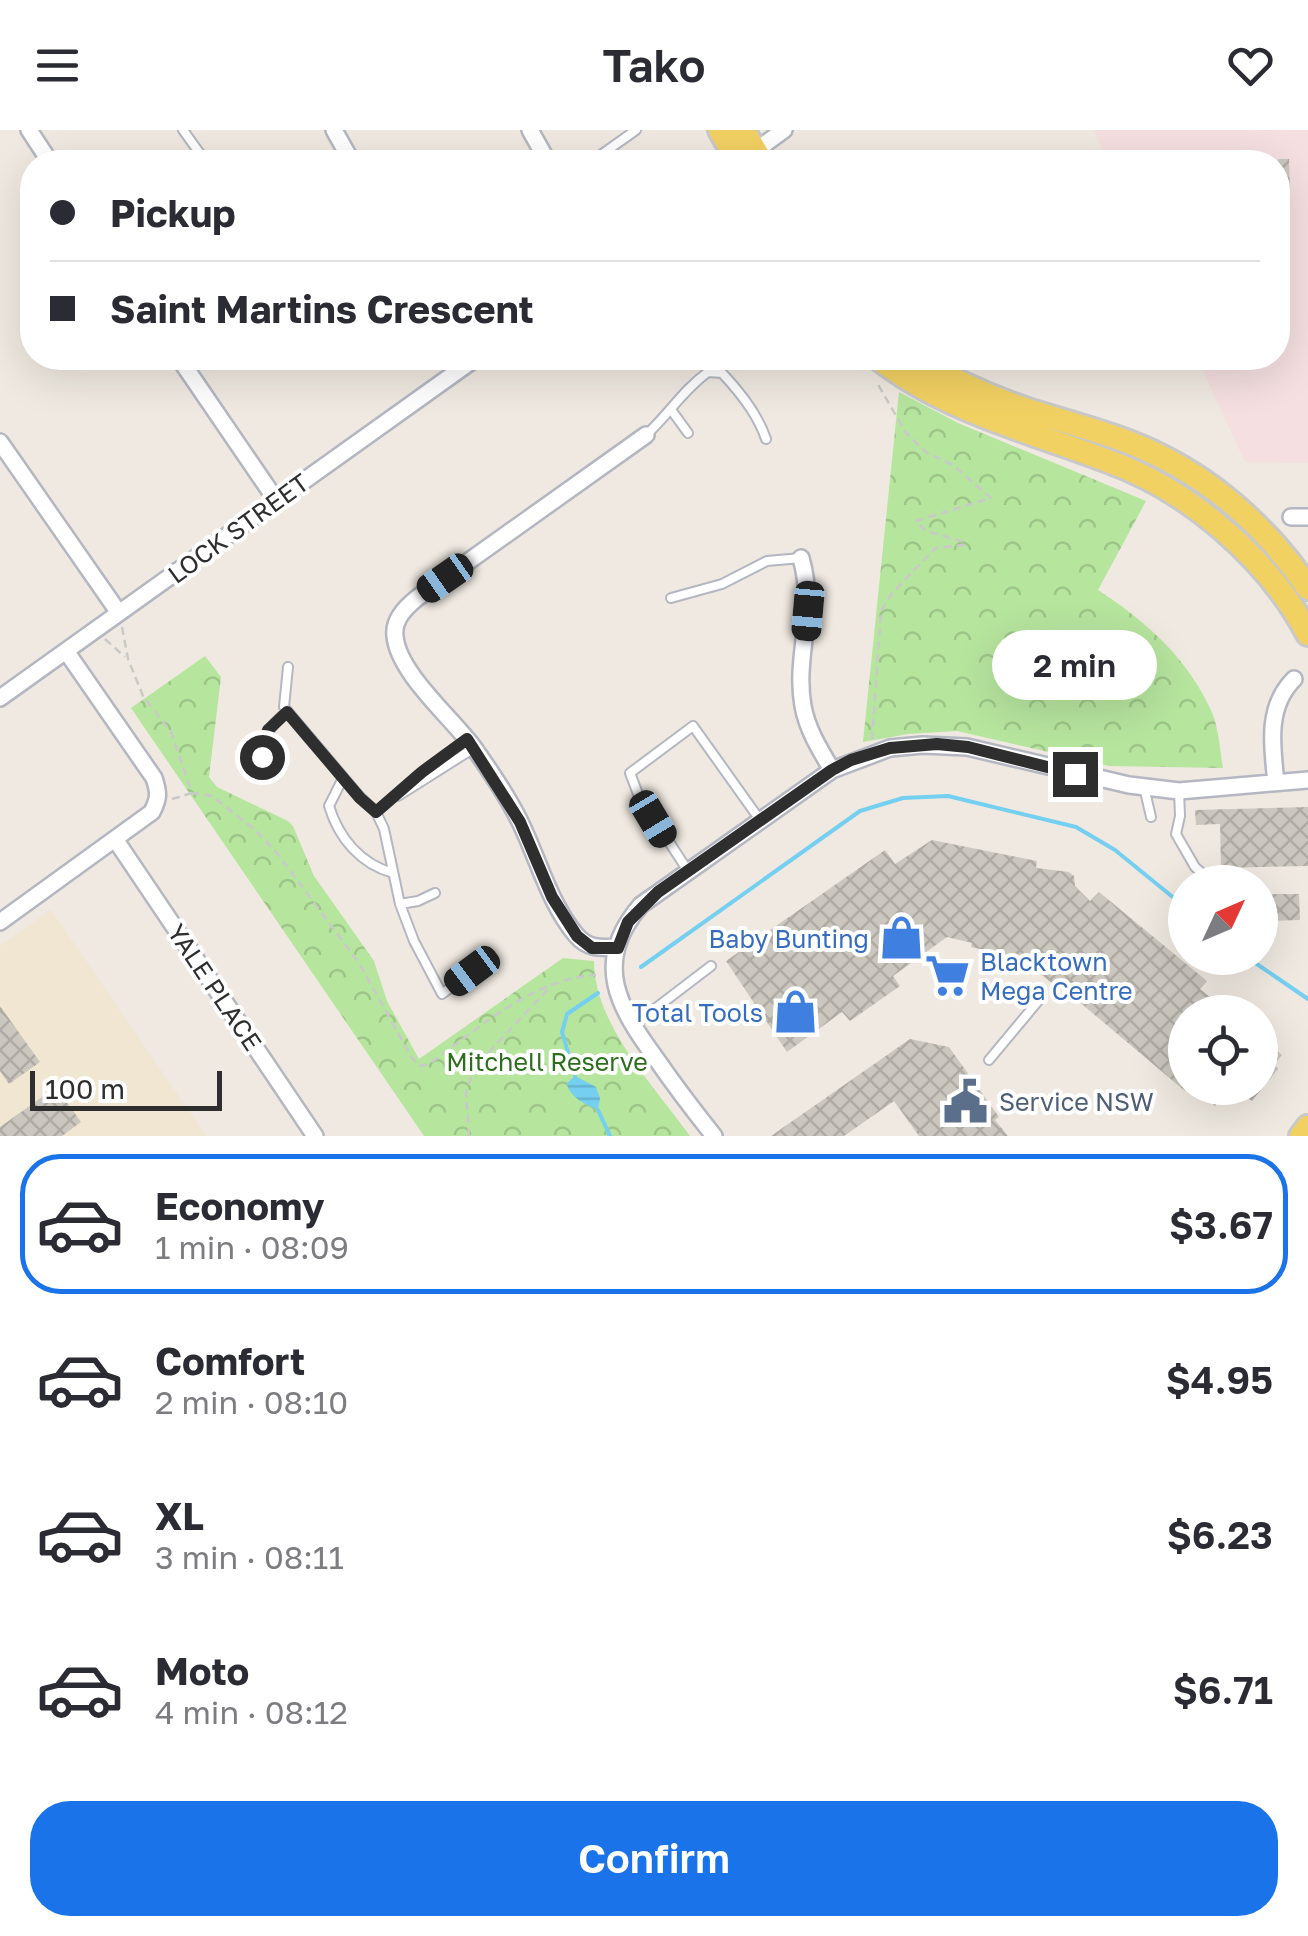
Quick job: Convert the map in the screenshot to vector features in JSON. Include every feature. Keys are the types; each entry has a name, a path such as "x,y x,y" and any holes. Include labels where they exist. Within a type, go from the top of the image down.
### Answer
{"main road":[{"path":"720,130 739,150"},
{"path":"883,370 976,414 1113,462 1170,492 1247,552 1284,596 1308,634"},
{"path":"936,370 1004,402 1161,456 1215,490 1256,526 1307,585"},
{"path":"1301,1136 1308,1127"}],"street":[{"path":"761,150 784,130"},
{"path":"187,370 276,500"},
{"name":"LOCK STREET","path":"0,698 66,651 120,620 454,370"},
{"path":"618,948 592,948 577,936 552,897 520,822 470,744 403,659 395,636 399,617 416,598 646,436"},
{"path":"0,442 120,620"},
{"path":"801,558 809,600 802,703 832,770"},
{"path":"0,922 152,812 160,793 154,778 66,651"},
{"path":"1276,782 1272,732 1275,708 1285,687 1294,679"},
{"path":"714,1136 632,1026 616,990 618,948 628,922 642,906 832,770 873,752 909,745 968,747 1048,768 1179,791 1308,780"},
{"name":"YALE PLACE","path":"115,839 315,1136"}],"lane":[{"path":"608,150 636,130"},
{"path":"646,436 672,411 684,389 708,372 722,373 761,425 766,439"},
{"path":"672,411 688,433"},
{"path":"671,598 722,584 766,561 801,558"},
{"path":"288,666 283,699 287,712 376,812 384,829 400,904 442,994 472,971"},
{"path":"261,770 264,739 272,724 287,712"},
{"path":"688,871 638,794 630,773 692,726 760,820"},
{"path":"376,812 470,744"},
{"path":"343,778 329,806 338,828 366,863 393,873"},
{"path":"1144,786 1151,817"},
{"path":"1179,791 1176,834 1194,865"},
{"path":"400,904 436,892"},
{"path":"632,1026 711,966"},
{"path":"989,1060 1039,1000"}],"path":[{"path":"873,752 881,611 892,593 936,548 964,546 965,542 926,531 916,521 991,498 953,465 927,453 906,433 877,370"},
{"path":"120,620 128,659 143,696 170,732 192,793"},
{"path":"104,638 128,659"},
{"path":"156,804 192,793 212,796 254,829 277,853 359,964 402,1042 420,1066 429,1064 522,999 553,984 596,976"},
{"path":"468,1136 466,1092 474,1068 553,984"}],"shaded area":[{"path":"1094,130 1308,130 1308,463 1245,462 1203,370 1290,370 1290,150 1103,150"},
{"path":"51,910 206,1136 0,1136 0,946"}],"green space":[{"path":"899,392 958,423 1146,501 1098,590 1149,629 1192,677 1213,715 1223,768 1109,766 957,731 863,742"},
{"name":"Mitchell Reserve","path":"205,656 221,677 209,777 217,787 293,826 314,876 374,961 387,1001 419,1059 563,958 594,961 597,985 615,1031 690,1136 424,1136 131,708"}],"water":[{"path":"575,1076 596,1087 600,1098 598,1110 571,1093 567,1083"}],"building":[{"path":"1308,807 1308,866 1221,865 1220,824 1196,825 1195,810"},
{"path":"932,840 1037,861 1036,868 1069,872 1074,876 1075,886 1090,901 1099,892 1168,949 1168,975 1200,975 1207,981 1200,989 1208,995 1168,995 1168,1077 1058,984 1057,987 1035,970 1041,962 971,947 972,943 947,937 893,976 900,986 850,1021 842,1012 787,1052 726,961 885,850 895,864"},
{"path":"1278,894 1299,894 1300,920 1278,921"},
{"path":"0,1006 40,1062 9,1084 0,1071"},
{"path":"910,1039 949,1047 1008,1136 919,1136 894,1101 844,1136 771,1136"},
{"path":"56,1087 81,1122 62,1136 0,1136 0,1127"}],"waterway":[{"path":"641,967 860,811 903,798 948,796 1076,827 1115,850 1168,893"},
{"path":"1273,975 1308,999"},
{"path":"575,1076 562,1032 567,1014 598,993"},
{"path":"598,1110 610,1136"}],"place":[{"name":"Baby Bunting","path":"902,938"},
{"name":"Blacktown Mega Centre","path":"947,975"},
{"name":"Total Tools","path":"796,1012"},
{"name":"Service NSW","path":"966,1101"}],"route":[{"path":"262,757 268,730 287,712 376,812 467,739 520,822 552,897 577,936 592,948 618,948 628,922 658,892 832,770 873,752 909,745 968,747 1075,774"}]}
